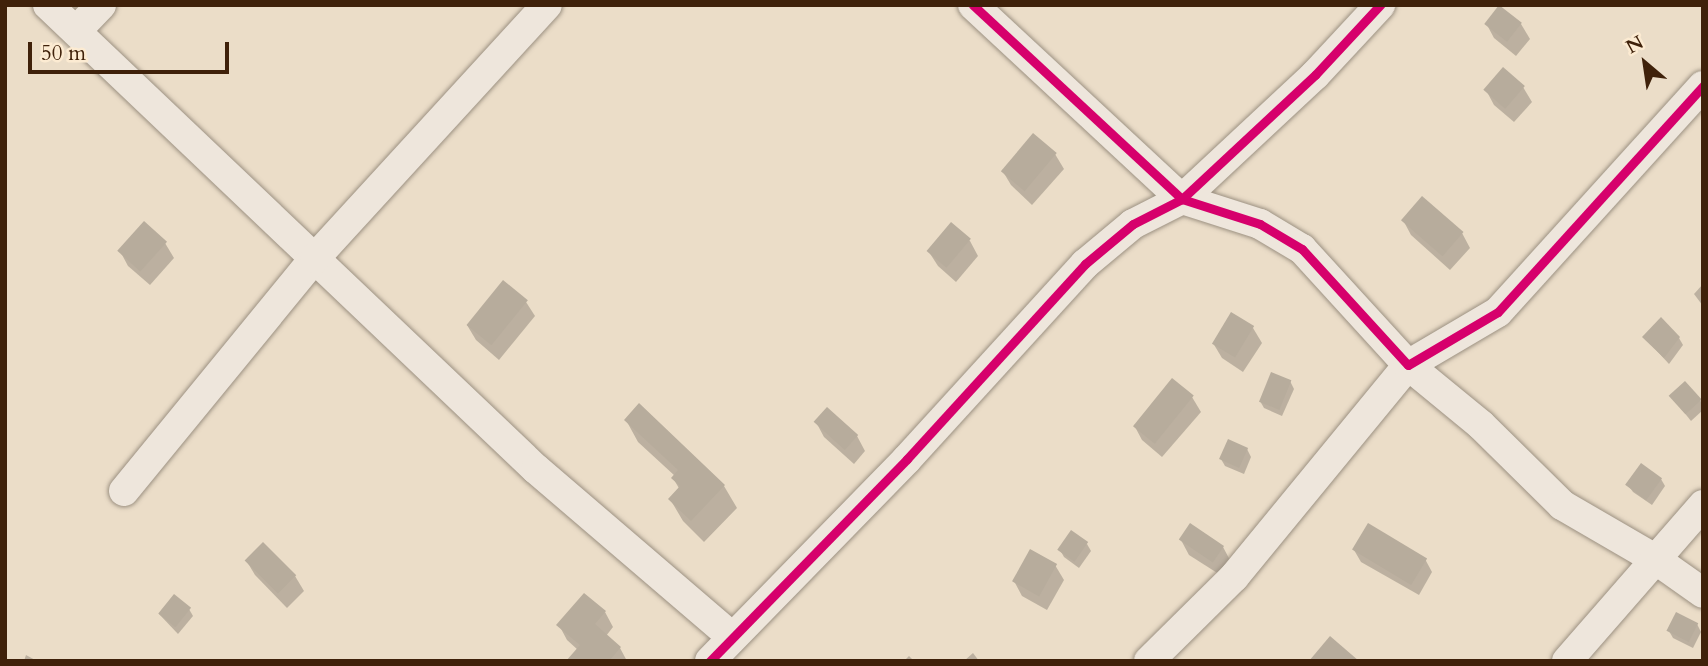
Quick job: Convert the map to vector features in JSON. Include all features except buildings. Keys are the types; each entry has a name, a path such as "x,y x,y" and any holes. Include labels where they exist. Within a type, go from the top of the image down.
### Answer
{"street":[{"path":"48,5 536,469 732,636"},
{"path":"76,31 101,5"},
{"path":"124,491 315,258 547,5"},
{"path":"973,5 1182,199 1260,224 1302,249 1408,365 1481,425 1562,505 1654,559 1703,593"},
{"path":"710,661 907,459 1085,264 1133,224 1182,199 1315,75 1380,5"},
{"path":"1149,661 1234,577 1408,365 1498,312 1703,86"},
{"path":"1567,661 1703,505"}],"cycle path":[{"path":"973,5 1182,199 1260,224 1302,249 1408,365 1498,312 1703,86"},
{"path":"710,661 907,459 1085,264 1133,224 1182,199 1315,75 1380,5"}]}
